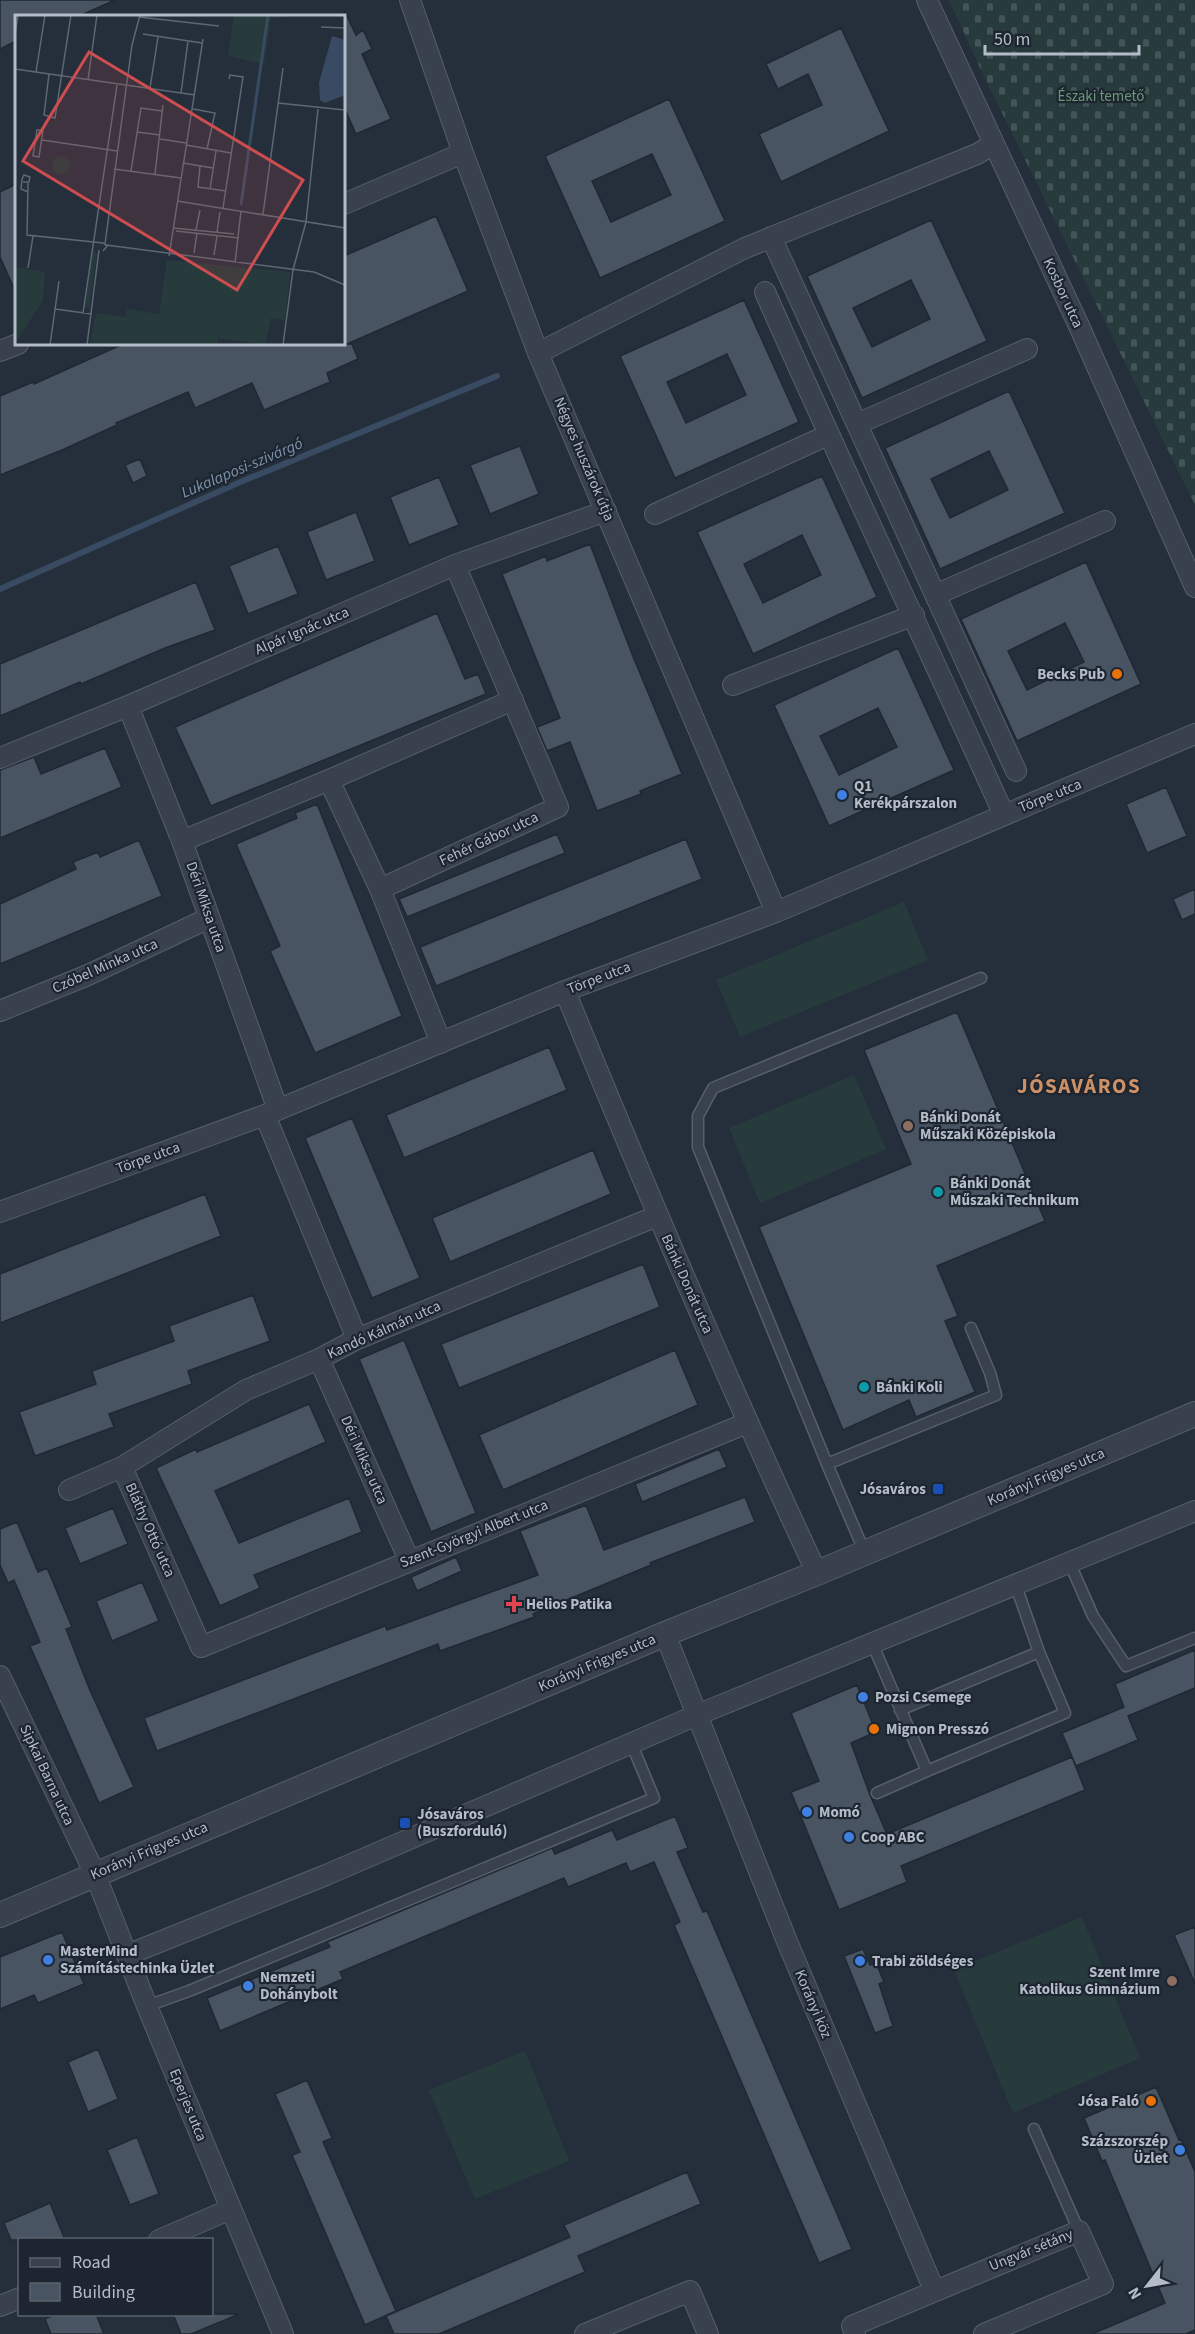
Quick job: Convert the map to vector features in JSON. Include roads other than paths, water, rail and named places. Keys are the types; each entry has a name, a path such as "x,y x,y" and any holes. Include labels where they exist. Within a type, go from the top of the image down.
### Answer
{"street":[{"name":"Négyes huszárok útja","path":"410,0 538,353 776,912"},
{"name":"Kosbor utca","path":"927,0 1079,326 1195,587"},
{"path":"538,353 771,237 966,158 994,144"},
{"path":"345,204 464,153"},
{"path":"771,237 1016,771"},
{"path":"765,292 828,435 914,615 1004,814"},
{"path":"0,351 15,345"},
{"path":"857,424 1028,350"},
{"path":"655,514 828,435"},
{"name":"Alpár Ignác utca","path":"0,758 128,706 455,565 606,511"},
{"path":"935,595 1106,521"},
{"name":"Fehér Gábor utca","path":"380,889 558,807 455,565"},
{"path":"733,685 914,615"},
{"path":"182,841 513,700"},
{"name":"Déri Miksa utca","path":"128,706 182,841 271,1112 357,1339"},
{"name":"Törpe utca","path":"0,1212 271,1112 565,991 776,912 1195,734"},
{"path":"329,780 380,889 441,1043"},
{"name":"Czóbel Minka utca","path":"0,1011 88,975 209,918"},
{"name":"Bánki Donát utca","path":"565,991 657,1216 747,1423 817,1574"},
{"name":"Kandó Kálmán utca","path":"122,1467 246,1390 319,1359 357,1339 657,1216"},
{"name":"Déri Miksa utca","path":"319,1359 409,1560"},
{"name":"Korányi Frigyes utca","path":"0,1914 1195,1414"},
{"name":"Szent-Györgyi Albert utca","path":"201,1647 747,1423"},
{"name":"Bláthy Ottó utca","path":"69,1490 122,1467 201,1647"},
{"path":"127,1955 326,1875 632,1745 697,1715 1016,1587 1195,1511"},
{"name":"Korányi köz","path":"665,1634 786,1939 934,2290"},
{"name":"Sipkai Barna utca","path":"0,1676 95,1874"},
{"name":"Eperjes utca","path":"95,1874 147,2006 283,2334"},
{"path":"164,2238 231,2209"},
{"name":"Ungvár sétány","path":"855,2334 852,2326 1080,2231 1102,2284 984,2334"},
{"path":"585,2334 690,2291 708,2334"},
{"path":"0,2306 18,2299"}],"lane":[{"path":"865,1553 698,1147 698,1116 712,1088 981,978"},
{"path":"827,1464 996,1395 990,1373 971,1328"},
{"path":"1070,1564 1092,1616 1126,1666 1195,1638"},
{"path":"877,1793 1065,1713 1039,1652 1016,1587"},
{"path":"872,1643 927,1771"},
{"path":"900,1710 1039,1652"},
{"path":"147,2006 189,1991 654,1798 632,1745"},
{"path":"1034,2129 1080,2231"}],"waterway":[{"name":"Lukalaposi-szivárgó","path":"0,589 238,483 497,376"}],"place":[{"name":"Becks Pub","path":"1117,674"},
{"name":"Q1 Kerékpárszalon","path":"842,795"},
{"name":"Bánki Donát Műszaki Középiskola","path":"908,1126"},
{"name":"Bánki Donát Műszaki Technikum","path":"938,1192"},
{"name":"Bánki Koli","path":"864,1387"},
{"name":"Jósaváros","path":"938,1489"},
{"name":"Helios Patika","path":"514,1604"},
{"name":"Pozsi Csemege","path":"863,1697"},
{"name":"Mignon Presszó","path":"874,1729"},
{"name":"Momó","path":"807,1812"},
{"name":"Jósaváros (Buszforduló)","path":"405,1823"},
{"name":"Coop ABC","path":"849,1837"},
{"name":"MasterMind Számítástechinka Üzlet","path":"48,1960"},
{"name":"Trabi zöldséges","path":"860,1961"},
{"name":"Szent Imre Katolikus Gimnázium","path":"1172,1981"},
{"name":"Nemzeti Dohánybolt","path":"248,1986"},
{"name":"Jósa Faló","path":"1151,2101"},
{"name":"Százszorszép Üzlet","path":"1180,2150"}],"district":[{"name":"JÓSAVÁROS","path":"1079,1086"}],"park label":[{"name":"Északi temető","path":"1101,96"}]}
